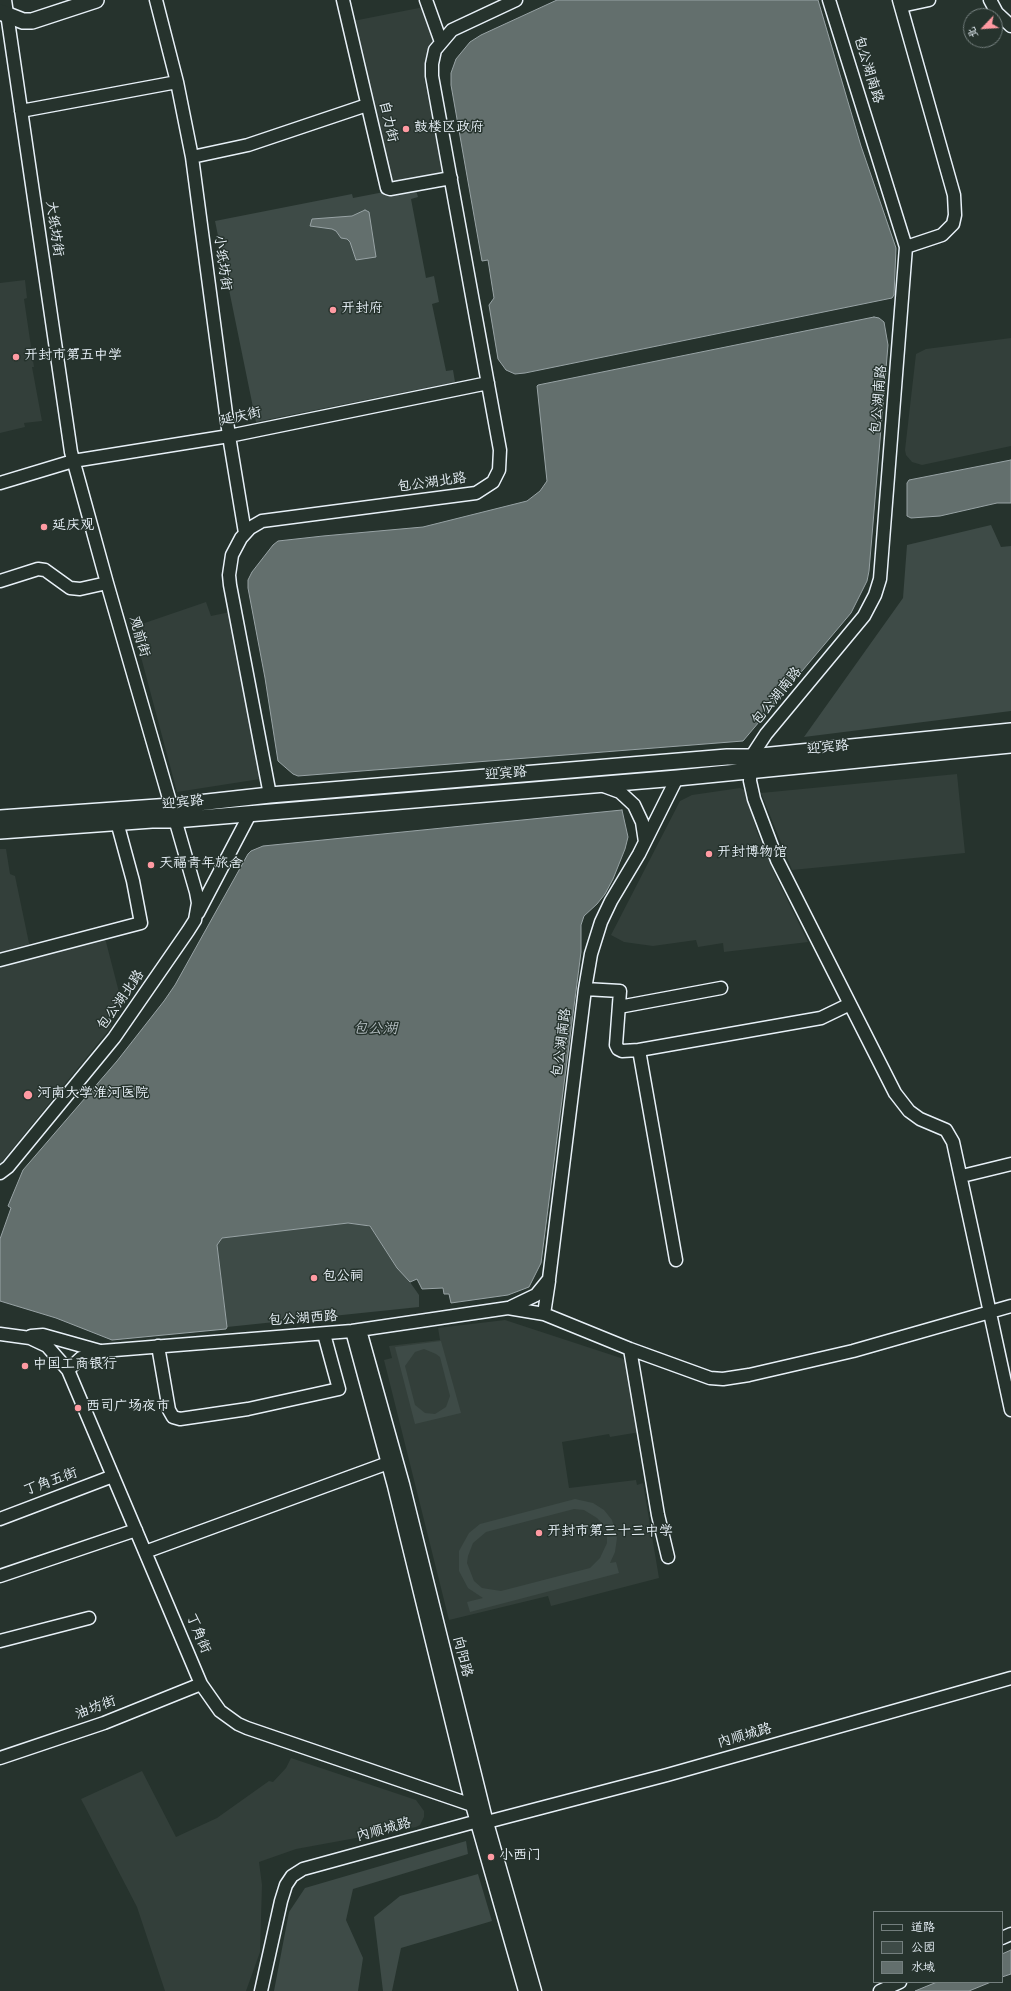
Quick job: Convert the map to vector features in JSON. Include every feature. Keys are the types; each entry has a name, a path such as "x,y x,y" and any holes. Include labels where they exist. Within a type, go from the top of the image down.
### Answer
{"main road":[{"path":"3,7 30,12 68,0"},
{"path":"3,7 23,20 36,20 96,0"},
{"name":"迎宾路","path":"0,818 173,813 250,814 677,778 750,764 1011,731"},
{"name":"迎宾路","path":"0,830 117,822 270,795 719,758 750,764 1011,744"}],"street":[{"name":"小纸坊街","path":"156,0 177,82 192,157 229,436 245,533"},
{"name":"自力街","path":"343,0 387,188 390,189 451,178"},
{"path":"426,0 441,42"},
{"name":"包公湖北路","path":"270,795 229,575 232,556 245,533 262,521 468,494 486,488 497,477 501,462 432,76 432,59 441,42 456,27 516,0"},
{"name":"包公湖南路","path":"750,764 766,734 859,622 870,606 877,588 880,571 906,247 830,0"},
{"path":"906,247 942,235 953,224 955,215 954,195 900,3 929,0"},
{"path":"990,0 997,13 1011,26"},
{"name":"大纸坊街","path":"3,7 21,112 73,461"},
{"path":"21,112 177,82"},
{"path":"192,157 248,145 367,105"},
{"name":"延庆街","path":"0,483 73,461 229,436 488,383"},
{"name":"观前街","path":"73,461 173,813"},
{"path":"0,581 38,569 45,570 70,588 80,589 107,583"},
{"path":"750,764 754,799 777,860 902,1104 920,1119 942,1127 949,1134 956,1151 1011,1410"},
{"name":"包公湖南路","path":"544,1314 585,989 591,954 601,922 677,778"},
{"path":"602,784 620,792 634,805 642,822 644,842"},
{"name":"包公湖北路","path":"0,1172 8,1166 114,1038 195,920 197,897 173,813"},
{"path":"195,920 250,814"},
{"path":"0,960 141,923 133,881 117,822"},
{"path":"619,1007 721,988"},
{"path":"585,989 620,991 616,1045 618,1049 622,1051 639,1050 821,1018 850,1004"},
{"path":"639,1050 676,1260"},
{"path":"962,1176 1011,1164"},
{"path":"508,1308 524,1302 536,1295 549,1279"},
{"name":"包公湖西路","path":"68,1370 81,1358 88,1354 102,1351 324,1334 508,1308 544,1314 630,1350 710,1378 723,1379 749,1376 853,1351 1011,1306"},
{"name":"向阳路","path":"356,1330 472,1805 483,1823 535,1991"},
{"name":"向阳路","path":"356,1330 403,1484 483,1823 525,1991"},
{"path":"0,1334 43,1336 102,1351"},
{"path":"158,1346 169,1410 173,1417 180,1419 248,1409 338,1389 324,1334"},
{"path":"0,1342 24,1336"},
{"name":"丁角街","path":"24,1336 47,1346 68,1370 202,1684 220,1711 238,1724 472,1805"},
{"path":"630,1350 658,1515 668,1557"},
{"path":"146,1552 388,1463"},
{"name":"丁角五街","path":"0,1518 113,1476"},
{"path":"0,1576 136,1530"},
{"path":"0,1641 89,1618"},
{"name":"内顺城路","path":"261,1991 286,1885 292,1876 303,1869 674,1773 1011,1678"},
{"name":"油坊街","path":"0,1758 104,1723 202,1684"},
{"path":"880,1991 898,1983"}],"shaded area":[{"name":"鼓楼区政府","path":"424,7 433,43 428,54 424,77 444,180 391,190 353,21"},
{"name":"开封市第五中学","path":"25,280 27,298 24,299 34,367 32,367 42,421 24,423 25,427 0,433 0,283"},
{"path":"1011,338 1011,446 922,465 912,462 906,455 905,450 916,354 926,349"},
{"path":"206,602 211,616 230,612 260,779 177,792 133,627"},
{"path":"957,774 965,853 792,870 761,793"},
{"name":"开封博物馆","path":"740,788 745,790 757,832 775,875 808,942 724,952 723,943 698,947 696,940 653,946 624,942 611,935 680,801 692,795"},
{"path":"0,849 6,849 10,874 15,876 30,948 0,954"},
{"name":"河南大学淮河医院","path":"105,938 121,1000 107,1021 112,1026 0,1164 0,964"},
{"name":"开封市第三十三中学","path":"505,1320 630,1361 640,1432 610,1437 609,1434 562,1442 569,1488 636,1480 637,1485 643,1483 659,1578 551,1606 548,1596 449,1620 384,1360 392,1358 389,1346 440,1340 438,1328"},
{"path":"291,1758 416,1800 424,1811 424,1817 420,1825 416,1827 296,1849 259,1862 262,1885 260,1952 246,1991 165,1991 137,1907 81,1799 142,1771 176,1837 217,1818 269,1781 273,1782 286,1768"}],"green space":[{"name":"开封府","path":"415,186 418,197 411,199 426,278 434,276 439,302 432,304 446,371 453,370 455,382 256,422 215,221 352,194 353,198"},
{"path":"991,525 1001,547 1011,546 1011,711 804,737 903,598 907,545"},
{"name":"包公祠","path":"348,1223 365,1225 371,1228 397,1268 405,1275 419,1295 419,1307 227,1327 217,1245 222,1238"},
{"path":"441,1341 461,1413 415,1424 395,1347","holes":["424,1349 440,1357 450,1396 446,1407 435,1414 425,1413 415,1405 405,1366 415,1352"]},
{"path":"575,1499 593,1503 604,1510 612,1520 617,1538 615,1552 610,1563 616,1562 619,1573 470,1612 467,1602 483,1598 468,1588 459,1571 459,1551 469,1533 480,1524","holes":["574,1509 584,1510 602,1523 607,1537 607,1543 600,1558 590,1568 501,1591 482,1588 474,1581 467,1563 468,1556 473,1543 486,1532"]},
{"path":"466,1841 468,1854 353,1889 346,1920 363,1958 358,1991 274,1991 289,1912 305,1888"},
{"path":"478,1874 492,1921 401,1948 392,1991 383,1991 374,1917 400,1896"}],"water":[{"path":"557,0 818,0 861,146 896,248 894,295 892,298 525,373 515,374 506,370 498,359 489,305 494,298 488,260 482,261 451,85 451,73 456,59 470,42 481,35"},
{"path":"365,210 369,212 376,257 356,260 350,242 347,239 341,238 336,231 332,229 310,226 312,219 352,216"},
{"path":"874,317 879,318 884,322 888,345 867,581 851,613 743,741 298,776 293,774 278,761 265,678 248,588 248,580 252,572 273,545 278,541 423,527 527,501 540,491 547,481 538,385"},
{"path":"1011,460 1011,503 997,503 940,516 911,518 907,516 907,483 909,480"},
{"name":"包公湖","path":"622,810 628,837 625,849 613,879 605,894 584,916 581,925 581,952 541,1263 529,1287 508,1295 451,1303 449,1294 444,1294 443,1288 422,1289 417,1279 410,1282 397,1268 370,1226 348,1223 222,1238 217,1245 227,1327 226,1329 112,1340 56,1318 0,1301 0,1239 11,1208 8,1206 23,1170 117,1061 164,1001 175,985 251,851 263,846"},
{"path":"1011,1950 1011,1974 1003,1977 1003,1954"},
{"path":"935,1983 989,1983 969,1991 915,1991"}],"place":[{"name":"鼓楼区政府","path":"406,129"},
{"name":"开封府","path":"333,310"},
{"name":"开封市第五中学","path":"16,357"},
{"name":"延庆观","path":"44,527"},
{"name":"开封博物馆","path":"709,854"},
{"name":"天福青年旅舍","path":"151,865"},
{"name":"河南大学淮河医院","path":"28,1095"},
{"name":"包公祠","path":"314,1278"},
{"name":"中国工商银行","path":"25,1366"},
{"name":"西司广场夜市","path":"78,1408"},
{"name":"开封市第三十三中学","path":"539,1533"},
{"name":"小西门","path":"491,1857"}]}
